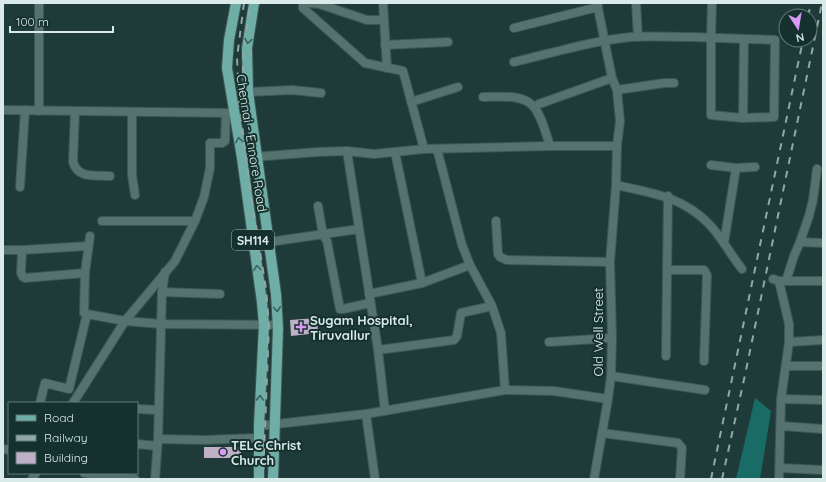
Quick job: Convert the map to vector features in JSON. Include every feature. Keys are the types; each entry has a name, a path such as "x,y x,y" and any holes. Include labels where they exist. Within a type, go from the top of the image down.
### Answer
{"main road":[{"name":"Chennai - Ennore Road","path":"236,3 229,40 227,68 230,113 242,158 264,325 259,426 259,479"},
{"name":"Chennai - Ennore Road","path":"254,3 247,48 248,92 276,294 278,325 276,424 273,479"}],"street":[{"path":"39,3 39,111"},
{"path":"303,3 303,8 365,63 403,71 424,149"},
{"path":"309,3 319,4 367,20 384,20"},
{"path":"383,3 387,68"},
{"path":"636,3 638,37"},
{"path":"514,62 605,41 638,37 710,38 775,40 774,117 743,118 711,115 710,38 712,3"},
{"path":"514,28 598,5 612,78 618,90 664,83 674,83"},
{"path":"743,118 744,39"},
{"path":"385,45 448,42"},
{"path":"539,104 612,78"},
{"path":"411,102 458,87"},
{"path":"248,92 292,90 321,93"},
{"name":"Old Well Street","path":"594,479 611,376 612,338 610,262 616,185 617,146 620,121 618,90"},
{"path":"483,97 522,99 532,105 542,123 550,146"},
{"path":"3,110 230,113 224,142 210,143 210,168 204,197 175,260 125,321 74,402"},
{"path":"20,187 25,110"},
{"path":"75,111 73,162 75,169 79,173 85,175 110,176"},
{"path":"132,112 132,175 135,195"},
{"path":"242,158 347,151 374,154 424,149 617,146"},
{"path":"437,149 462,245 470,265 492,306 501,333 505,390"},
{"path":"347,151 378,350 385,411"},
{"path":"395,152 422,282"},
{"path":"711,164 736,168 756,168"},
{"path":"724,243 736,168"},
{"path":"779,479 781,399 789,342 789,324 779,281 794,256 800,242 812,205 817,169"},
{"path":"616,185 668,196 686,206 708,223 724,243 742,270"},
{"path":"666,356 668,196"},
{"path":"318,206 323,235 327,241 340,309 343,310 369,298 422,282 470,265"},
{"path":"102,221 194,221"},
{"path":"496,221 498,254 500,257 507,260 610,262"},
{"path":"268,242 359,229"},
{"path":"90,236 85,273 84,313 125,321 160,324 278,325"},
{"path":"800,242 823,243"},
{"path":"3,250 88,246"},
{"path":"22,250 21,273 23,277 85,273"},
{"path":"667,270 704,270 707,275 704,361"},
{"path":"155,479 158,443 160,324 165,272"},
{"path":"779,281 823,281"},
{"path":"162,292 220,294"},
{"path":"378,350 454,340 457,336 460,314 462,312 492,306"},
{"path":"40,402 45,383 69,389 87,314"},
{"path":"549,342 612,338"},
{"path":"789,342 823,340"},
{"path":"786,366 823,366"},
{"path":"611,376 705,390"},
{"path":"259,426 366,414 505,390 554,391 608,399"},
{"path":"781,399 823,400"},
{"path":"138,409 158,410"},
{"path":"366,414 374,479"},
{"path":"781,426 823,429"},
{"path":"602,433 678,443 682,448 680,479"},
{"path":"138,444 259,438"},
{"path":"780,468 823,470"},
{"path":"92,474 135,479"}],"shaded area":[{"path":"755,398 771,411 760,479 736,479"}],"building":[{"path":"317,318 318,333 291,336 290,320"},
{"name":"TELC Christ Church","path":"204,447 241,447 241,458 204,458"}],"railway":[{"path":"244,3 237,58 239,101 250,189 266,289 269,325 263,479"},
{"path":"243,73 243,57 250,3"},
{"path":"810,8 811,3"},
{"path":"722,479 822,3"},
{"path":"711,479 801,48"}],"place":[{"name":"Sugam Hospital, Tiruvallur","path":"301,327"},
{"name":"TELC Christ Church","path":"223,452"}]}
